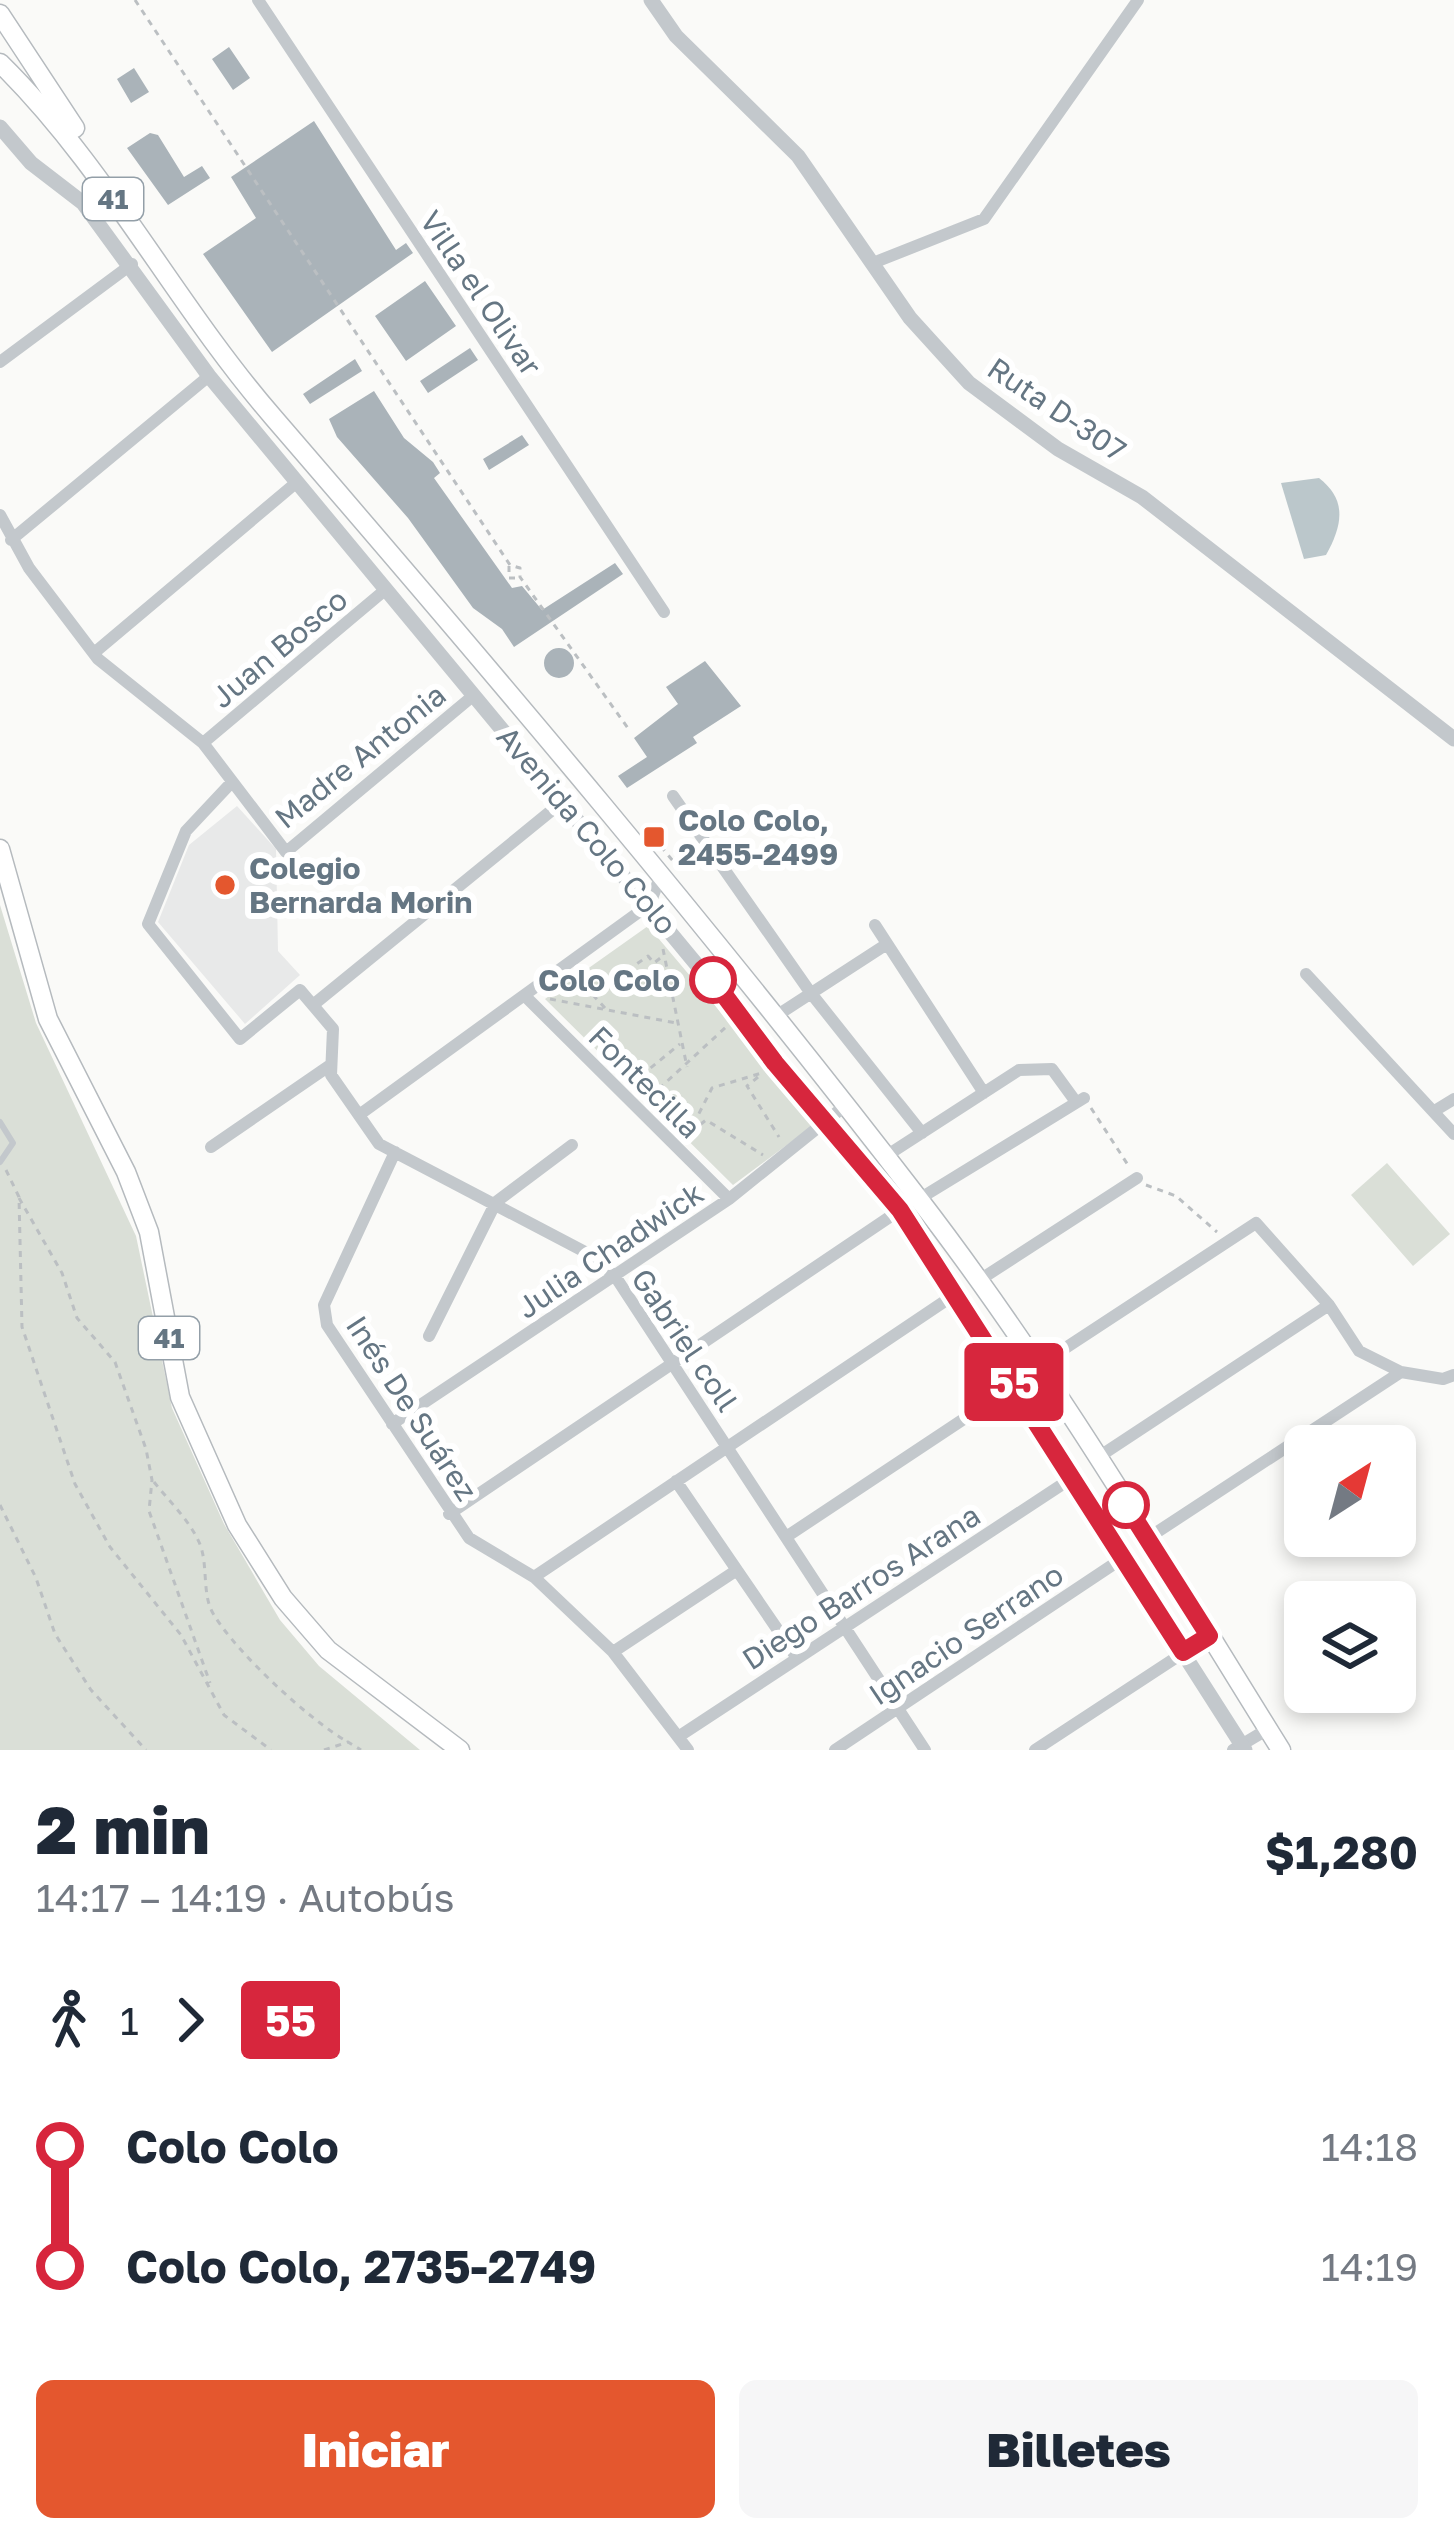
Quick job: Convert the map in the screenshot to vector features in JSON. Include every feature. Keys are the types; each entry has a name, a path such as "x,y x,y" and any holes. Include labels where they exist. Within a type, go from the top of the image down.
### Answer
{"main road":[{"path":"0,14 215,344"},
{"name":"41","path":"0,63 57,122 215,344"},
{"name":"Avenida Colo Colo","path":"215,344 776,1016 919,1199 1038,1366 1281,1750"},
{"name":"41","path":"0,849 48,1018 126,1172 149,1232 180,1397 237,1525 283,1598 328,1650 460,1750"}],"street":[{"name":"Villa el Olivar","path":"258,0 664,612"},
{"name":"Ruta D-307","path":"651,0 676,36 798,156 910,318 969,383 1058,449 1142,497 1454,740"},
{"path":"873,263 984,219 1138,0"},
{"name":"Avenida Colo Colo","path":"0,128 31,163 83,203 132,264 209,376 900,1210 1015,1384 1240,1748"},
{"path":"0,362 132,264"},
{"path":"11,540 209,376"},
{"path":"94,652 297,482"},
{"name":"Madre Antonia","path":"0,515 11,540 94,652 203,743 286,852 474,695"},
{"name":"Juan Bosco","path":"203,743 386,590"},
{"name":"Gabriel coll","path":"231,784 186,831 148,924 240,1039 300,990 336,1038 329,1066 379,1144 589,1254 615,1276 925,1750"},
{"path":"673,796 810,992 922,1133"},
{"path":"313,1005 562,802"},
{"path":"359,1115 655,910 660,877"},
{"path":"875,925 984,1093"},
{"path":"776,1016 887,944"},
{"path":"1306,974 1454,1134"},
{"name":"Fontecilla","path":"529,997 729,1199"},
{"path":"211,1147 329,1066"},
{"path":"886,1156 1019,1070 1042,1066 1059,1076 1080,1100 919,1199"},
{"path":"1436,1111 1454,1100"},
{"name":"Julia Chadwick","path":"392,1424 729,1199 827,1126 846,1106"},
{"path":"429,1336 496,1202 572,1145"},
{"name":"Inés De Suárez","path":"395,1152 324,1305 327,1325 448,1514 469,1538 533,1577 613,1652 688,1750"},
{"path":"978,1281 1137,1178"},
{"path":"448,1514 900,1210"},
{"path":"1038,1366 1256,1223 1330,1305 1359,1351 1401,1372 1443,1379 1454,1376"},
{"path":"533,1577 957,1293"},
{"path":"1097,1458 1330,1305"},
{"path":"1148,1538 1401,1372"},
{"path":"786,1537 1015,1384"},
{"name":"Diego Barros Arana","path":"678,1737 1072,1478"},
{"path":"676,1481 797,1658"},
{"name":"Ignacio Serrano","path":"835,1750 1123,1558"},
{"path":"613,1652 737,1570"},
{"path":"1035,1750 1209,1636"},
{"path":"1240,1748 1268,1729"}],"lane":[{"path":"0,1122 13,1143 0,1163"}],"path":[{"path":"135,0 510,565 520,568 520,577 630,731"},
{"path":"510,565 508,578 520,577"},
{"path":"655,910 687,1067"},
{"path":"607,1010 593,995 648,956 654,963 664,954"},
{"path":"529,997 678,1023"},
{"path":"637,1108 687,1067 740,1012"},
{"path":"621,1092 682,1042"},
{"path":"775,1063 747,1086 783,1159"},
{"path":"690,1133 712,1088 731,1079 759,1077"},
{"path":"675,1146 706,1120 783,1159"},
{"path":"0,1163 62,1273 77,1318 115,1362 152,1480 200,1544 212,1614 254,1670 278,1681 323,1728 361,1750"},
{"path":"19,1197 22,1327 75,1484 110,1547 182,1635 224,1715 271,1750"},
{"path":"152,1480 149,1511 212,1690"},
{"path":"0,1505 36,1578 55,1634 91,1690 146,1750"},
{"path":"324,1750 348,1742"}],"shaded area":[{"path":"1319,478 1338,504 1339,523 1326,555 1304,559 1281,483"},
{"name":"Colegio Bernarda Morin","path":"237,806 276,849 278,951 300,975 245,1024 158,922 189,845"},
{"path":"0,905 36,1023 136,1236 172,1408 224,1524 280,1620 319,1666 420,1750 0,1750"},
{"path":"648,926 815,1124 733,1185 545,999"},
{"path":"1387,1163 1450,1234 1413,1266 1351,1195"}],"building":[{"path":"229,47 250,78 233,90 212,59"},
{"path":"134,68 149,92 131,103 117,79"},
{"path":"314,121 396,250 406,243 413,253 272,352 203,254 256,218 231,177"},
{"path":"150,133 158,135 184,177 202,166 210,178 168,205 127,148"},
{"path":"425,281 456,326 406,361 375,316"},
{"path":"470,348 478,360 428,393 420,381"},
{"path":"355,359 362,371 310,404 303,394"},
{"path":"374,391 404,438 433,462 440,473 434,478 512,588 522,586 542,610 615,563 623,574 514,647 502,629 473,608 408,518 337,437 329,419"},
{"path":"522,435 529,445 489,470 483,459"},
{"path":"559,648 574,663 559,678 544,663"},
{"path":"705,661 741,706 693,737 697,743 627,788 618,776 647,757 634,738 678,704 666,687"}],"bus line":[{"name":"55","path":"713,980 775,1063 900,1210 1183,1652 1209,1636 1126,1505"}],"place":[{"name":"Colo Colo, 2455-2499","path":"654,837"},
{"name":"Colegio Bernarda Morin","path":"225,885"},
{"name":"Colo Colo","path":"713,980"}]}
